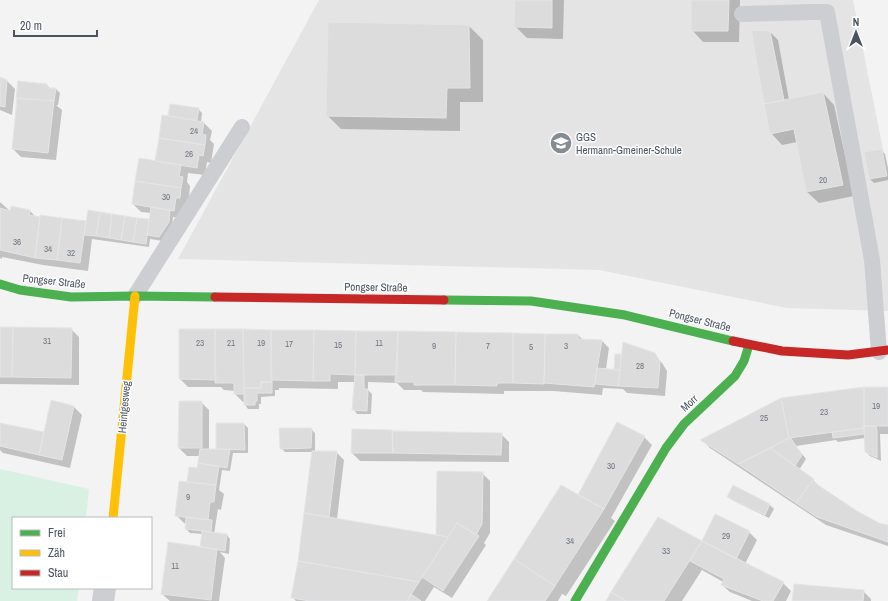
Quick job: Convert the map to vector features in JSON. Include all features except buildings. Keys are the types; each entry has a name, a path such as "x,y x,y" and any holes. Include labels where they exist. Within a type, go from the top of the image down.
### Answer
{"main road":[{"name":"Pongser Straße","path":"0,284 20,290 71,297 135,296 531,301 625,315 749,345"},
{"name":"Heintgesweg","path":"113,517 135,296"},
{"path":"749,345 782,351 848,355 883,351"},
{"name":"Morr","path":"575,601 666,448 684,424 736,376 744,361 749,345"}],"street":[{"path":"103,601 104,589"}],"lane":[{"path":"742,14 827,12 872,260 883,351"},
{"path":"135,296 242,127"}],"shaded area":[{"name":"GGS Hermann-Gmeiner-Schule","path":"319,0 853,0 888,174 888,311 787,308 599,270 178,259"}],"green space":[{"path":"0,469 89,489 86,517 12,517 12,589 79,589 77,601 0,601"}],"traffic: fast":[{"path":"0,284 20,290 71,297 215,297"},
{"path":"444,300 531,301 625,315 733,341"},
{"path":"575,601 666,448 684,424 735,376 744,361 749,345"}],"traffic: slow":[{"path":"113,517 135,296"}],"traffic: jam":[{"path":"215,297 444,300"},
{"path":"733,341 782,351 848,355 888,350"}],"place":[{"name":"GGS Hermann-Gmeiner-Schule","path":"561,143"}]}
